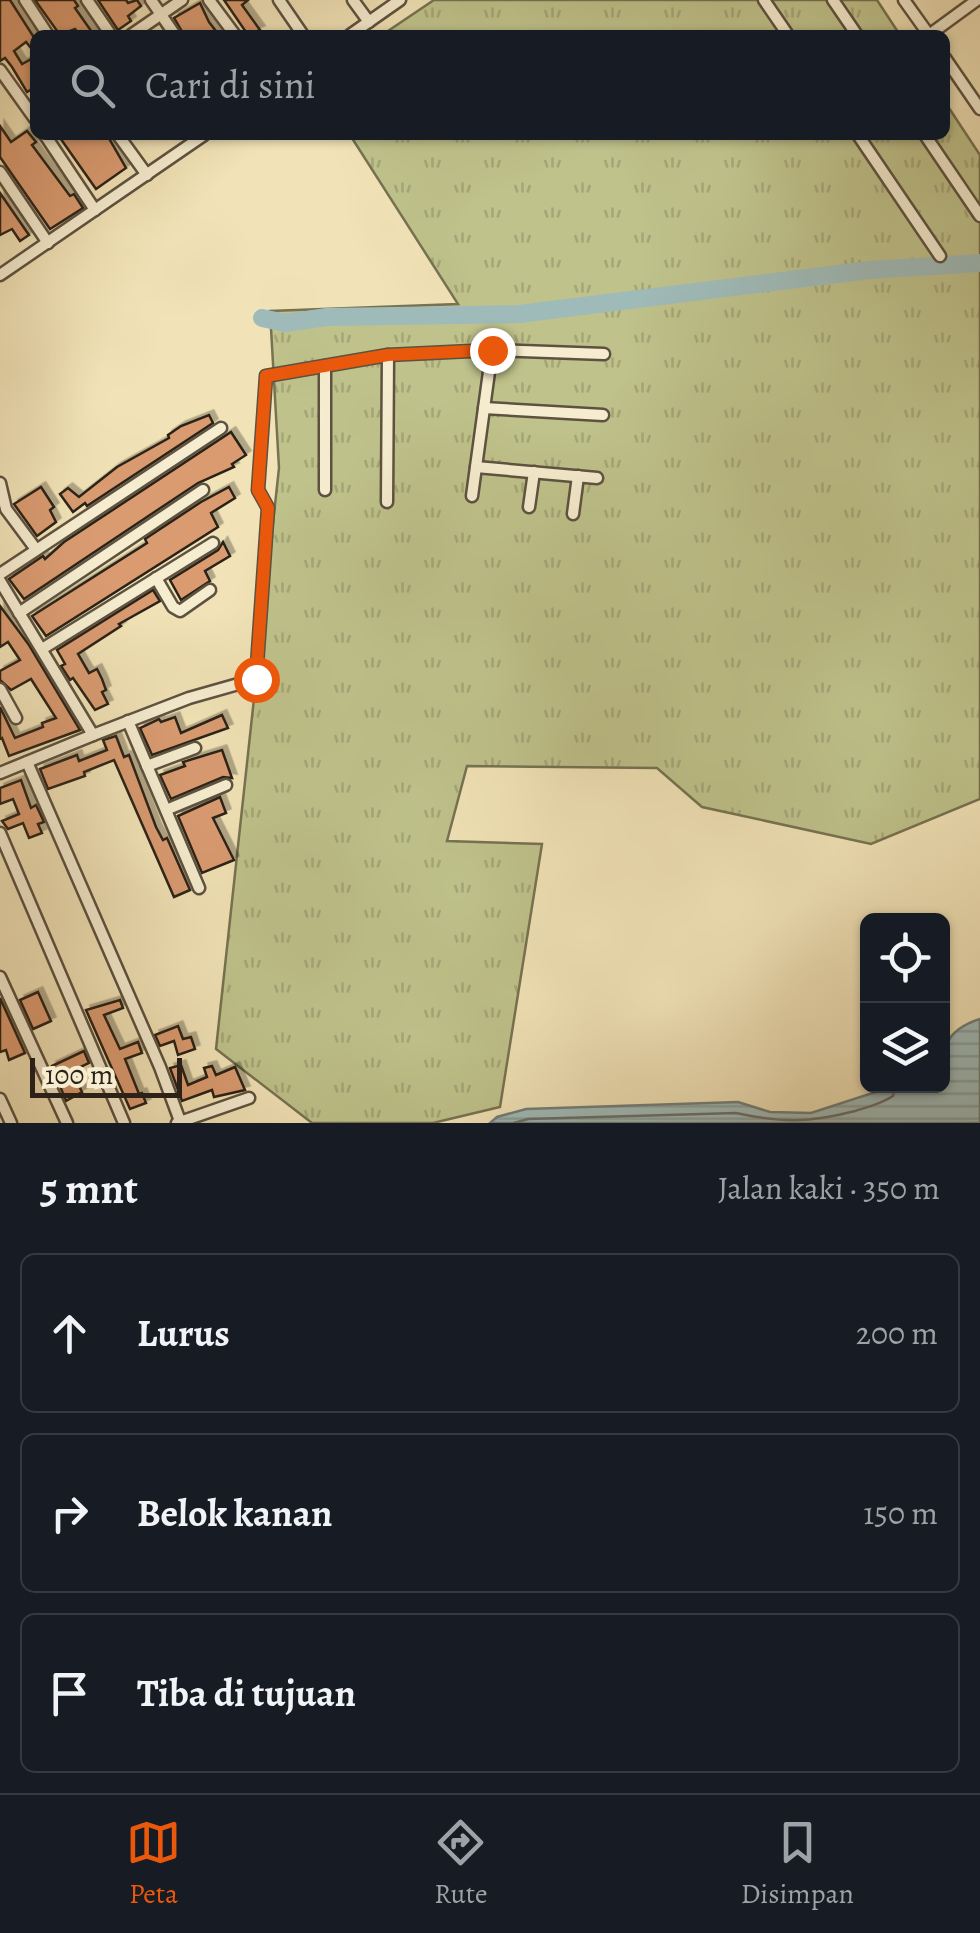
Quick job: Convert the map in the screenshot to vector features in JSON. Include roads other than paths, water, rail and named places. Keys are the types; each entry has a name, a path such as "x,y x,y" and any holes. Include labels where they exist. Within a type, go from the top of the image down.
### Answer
{"street":[{"path":"25,0 45,30"},
{"path":"87,0 108,30"},
{"path":"150,0 171,30"},
{"path":"138,30 182,0"},
{"path":"208,0 231,30"},
{"path":"279,0 300,30"},
{"path":"353,0 368,22"},
{"path":"357,30 400,0"},
{"path":"764,0 785,30"},
{"path":"832,0 853,30"},
{"path":"904,0 925,30"},
{"path":"936,30 977,2"},
{"path":"950,65 980,109"},
{"path":"0,70 30,104"},
{"path":"49,140 95,210"},
{"path":"122,140 147,175"},
{"path":"0,275 147,175 185,140"},
{"path":"861,140 940,256"},
{"path":"928,140 980,216"},
{"path":"0,172 48,242"},
{"path":"472,496 492,350"},
{"path":"0,773 128,721 256,679 268,508 258,490 266,376 388,355 492,350 604,354"},
{"path":"387,502 388,355"},
{"path":"324,490 325,366"},
{"path":"484,408 603,415"},
{"path":"94,735 0,577 35,548 221,428"},
{"path":"476,467 598,478"},
{"path":"529,507 534,472"},
{"path":"572,514 578,476"},
{"path":"0,483 6,509 35,548"},
{"path":"20,614 203,490"},
{"path":"42,649 213,543"},
{"path":"156,578 173,607 180,611 210,590"},
{"path":"0,688 16,718"},
{"path":"128,721 199,888"},
{"path":"147,766 195,748"},
{"path":"27,762 160,1068 178,1122 249,1098"},
{"path":"166,810 226,784"},
{"path":"0,833 124,1123"},
{"path":"0,977 67,1123"},
{"path":"0,1100 11,1123"}],"water":[{"path":"980,1019 980,1123 490,1123 497,1117 526,1109 738,1102 770,1112 811,1113 872,1093 950,1093 950,1038"}],"waterway":[{"path":"262,318 285,323 327,317 519,314 870,270 980,263"}]}
